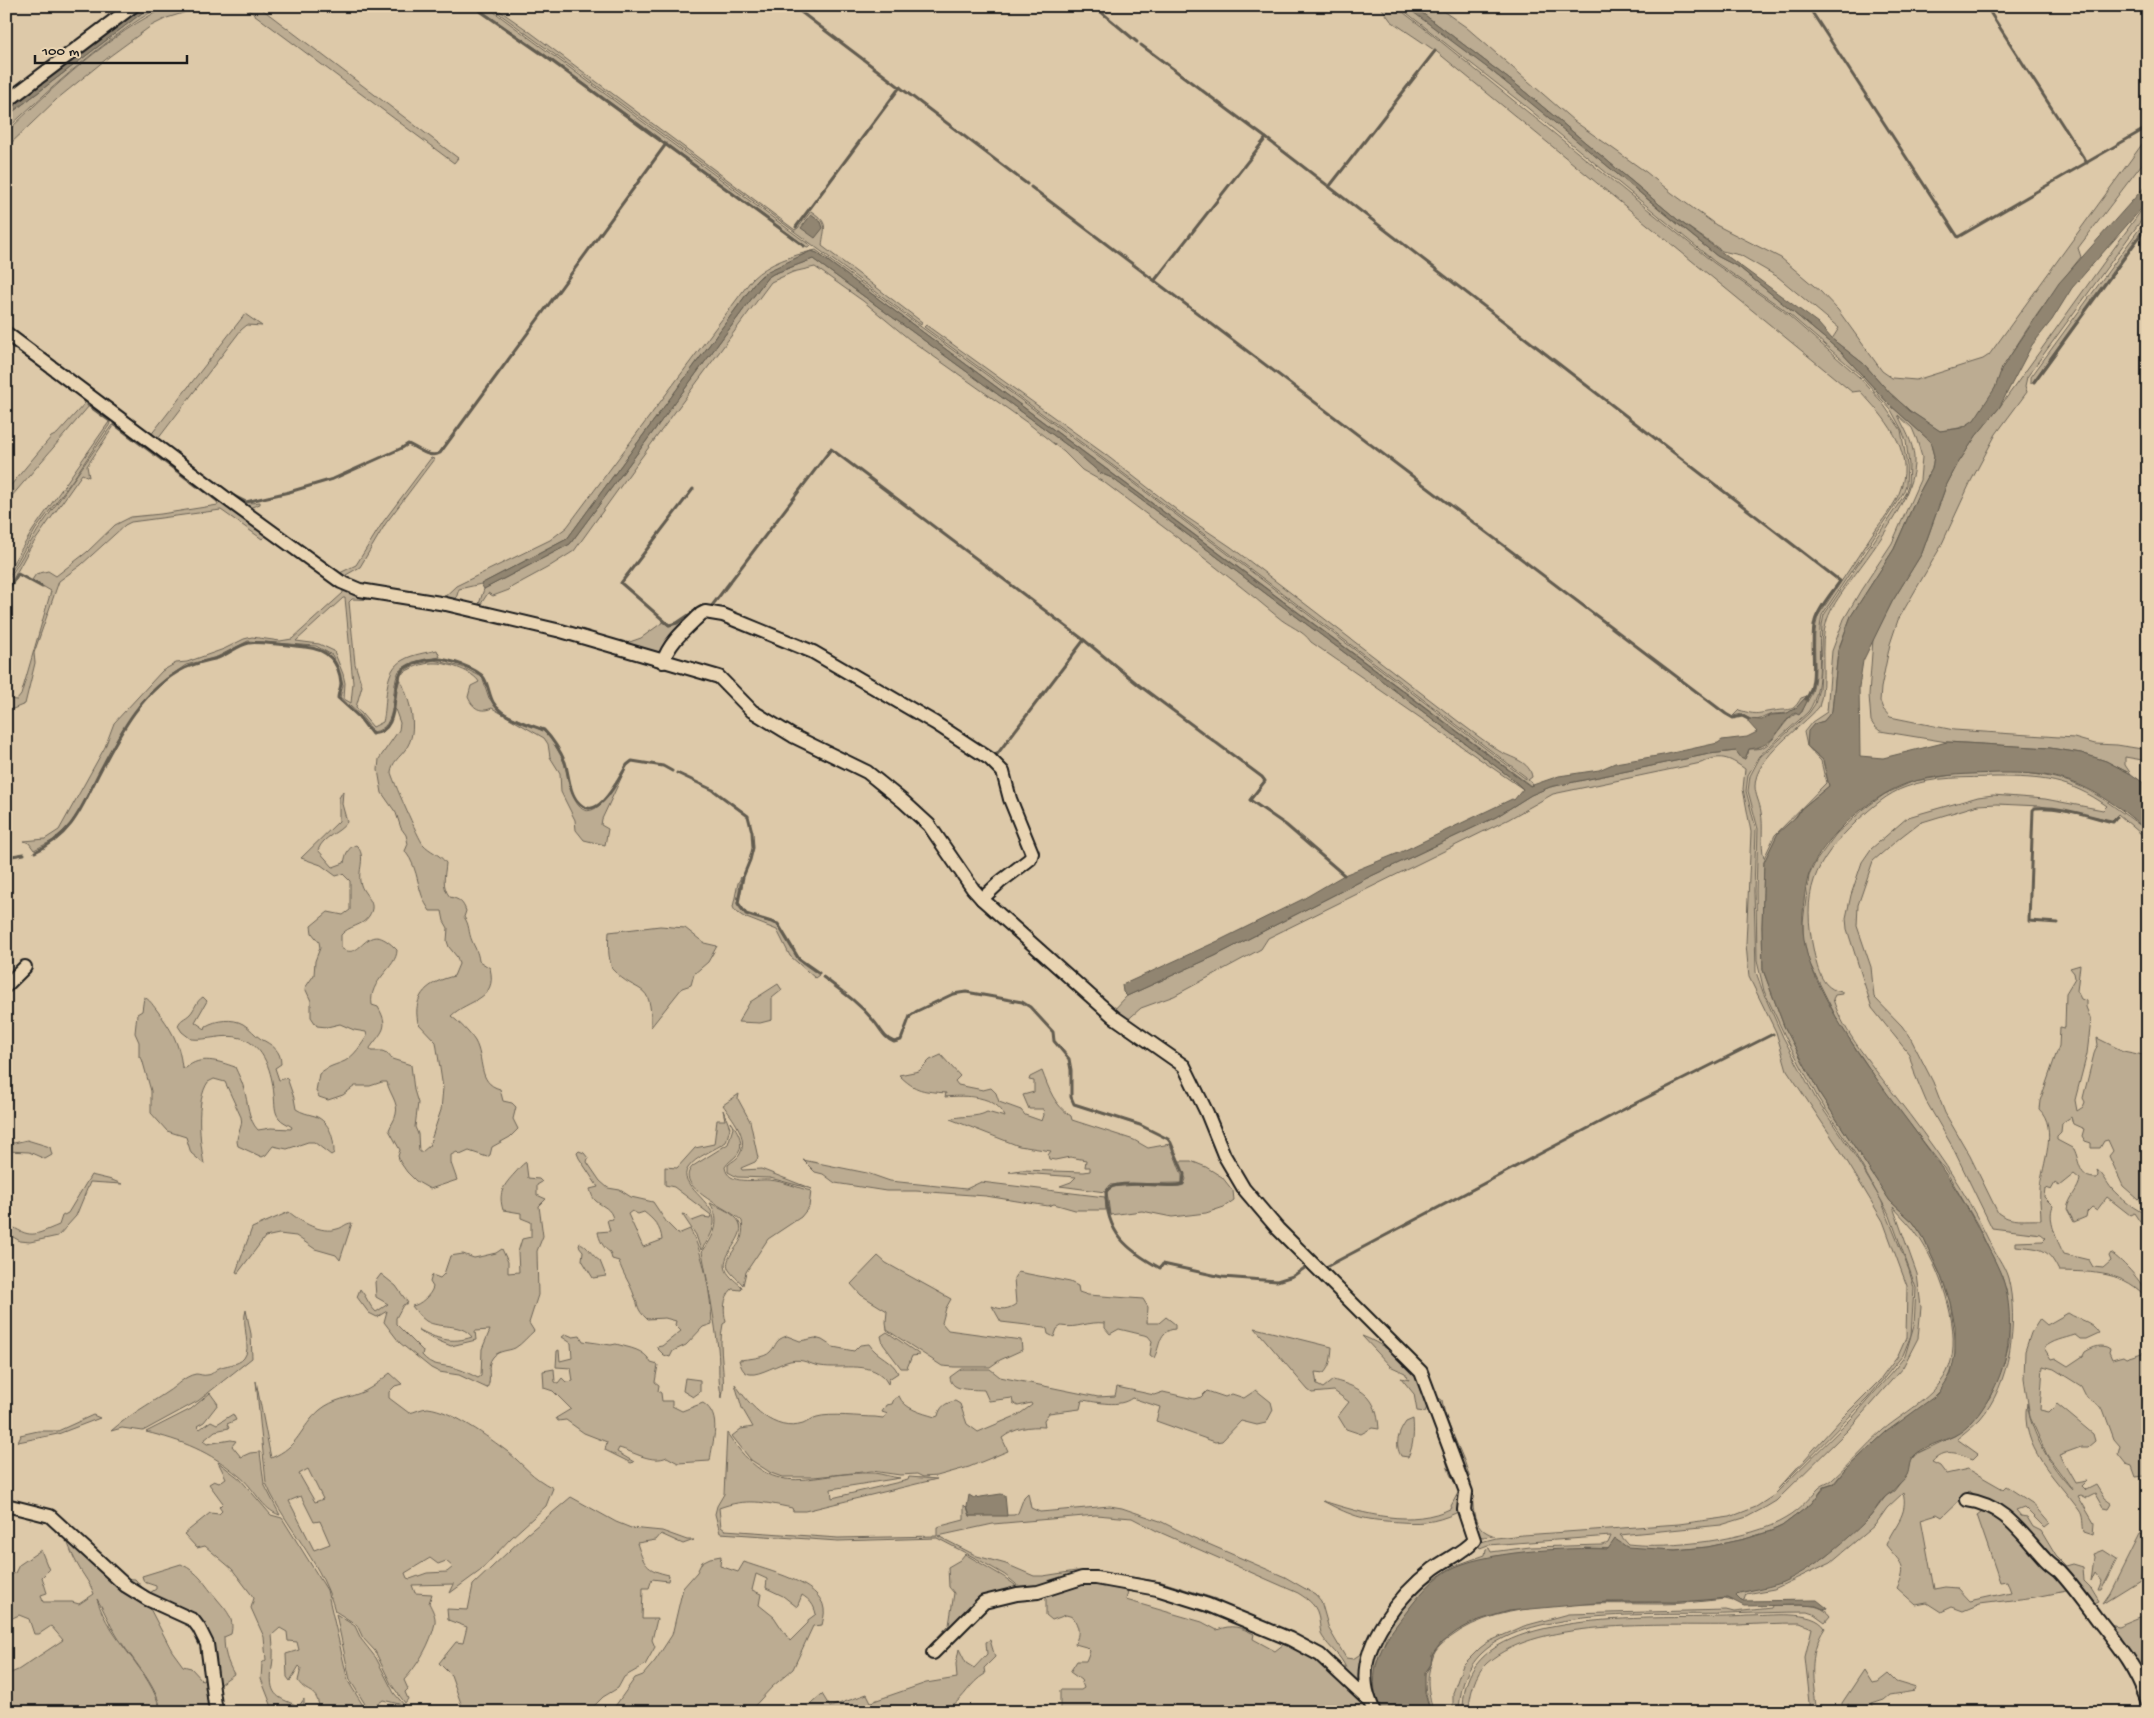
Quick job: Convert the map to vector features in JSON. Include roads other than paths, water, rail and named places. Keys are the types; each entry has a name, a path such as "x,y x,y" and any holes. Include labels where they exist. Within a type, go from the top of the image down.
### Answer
{"street":[{"path":"6,102 133,6"},
{"path":"6,333 341,582 360,590 446,604 561,631 719,677 752,711 792,736 866,772 929,825 982,899 1114,1017 1184,1066 1224,1154 1244,1189 1278,1229 1421,1372 1466,1492 1464,1510 1474,1540 1431,1570 1412,1587 1397,1603 1380,1629 1372,1647 1367,1667 1366,1686 1372,1707"},
{"path":"663,662 666,653 674,641 701,614 705,612 723,615 813,652 927,718 990,759 1003,772 1010,799 1032,853 1030,859 1000,882 982,899"},
{"path":"6,986 25,967"},
{"path":"1967,1500 1990,1506 2019,1527 2045,1560 2072,1586 2124,1651 2137,1673 2148,1700"},
{"path":"6,1505 50,1516 126,1586 147,1599 193,1620 200,1628 207,1644 214,1697 218,1712"},
{"path":"933,1653 984,1602 1017,1594 1038,1592 1082,1578 1096,1578 1157,1589 1208,1605 1290,1639 1320,1655 1372,1707"}],"waterway":[{"path":"473,6 542,54 804,246"},
{"path":"793,6 1027,184"},
{"path":"1094,6 1137,42"},
{"path":"1808,6 1958,237 2148,127"},
{"path":"1986,6 2087,163"},
{"path":"1141,45 1266,138 1840,581 1823,605 1815,621 1813,630 1812,683 1806,699"},
{"path":"1329,187 1435,51"},
{"path":"796,227 900,87"},
{"path":"1155,280 1266,138"},
{"path":"234,496 246,502 333,479 408,444 428,454 440,453 666,144"},
{"path":"1031,187 1726,714 1733,718 1742,716 1748,719"},
{"path":"2034,382 2148,225"},
{"path":"88,405 110,421"},
{"path":"114,424 199,486"},
{"path":"711,607 831,449 1262,777 1265,781 1250,800 1286,825 1344,875"},
{"path":"693,489 621,583 669,625 677,623 702,606"},
{"path":"6,593 18,574 42,587"},
{"path":"995,757 1084,640"},
{"path":"35,852 58,838 74,820 123,729 133,714 156,688 185,668 218,658 249,643 313,648 326,653 335,662 340,675 341,685 338,698 359,717 372,734 382,731 388,726 392,717 399,677 403,669 419,662 440,659 476,671 484,678 497,708 506,715 544,730 547,733 565,762 575,798 585,808 593,808 600,804 607,797 627,765 632,761 663,766 672,771"},
{"path":"677,773 713,790 748,816 753,848 743,877 738,903 746,914 778,924 799,959 819,973"},
{"path":"2058,923 2029,921 2033,810 2035,808 2065,810 2113,822 2117,817"},
{"path":"6,857 24,854"},
{"path":"823,977 849,996 875,1022 884,1035 894,1042 901,1040 910,1016 953,994 966,992 1022,1002 1030,1007 1053,1032 1054,1041 1069,1059 1071,1097 1074,1104 1140,1125 1168,1139 1171,1143 1184,1174 1183,1184 1165,1186 1119,1185 1111,1187 1106,1192 1110,1219 1114,1229 1128,1247 1160,1268 1163,1264 1222,1277 1277,1281 1293,1276 1309,1265"},
{"path":"1324,1268 1634,1104 1773,1034"}]}
